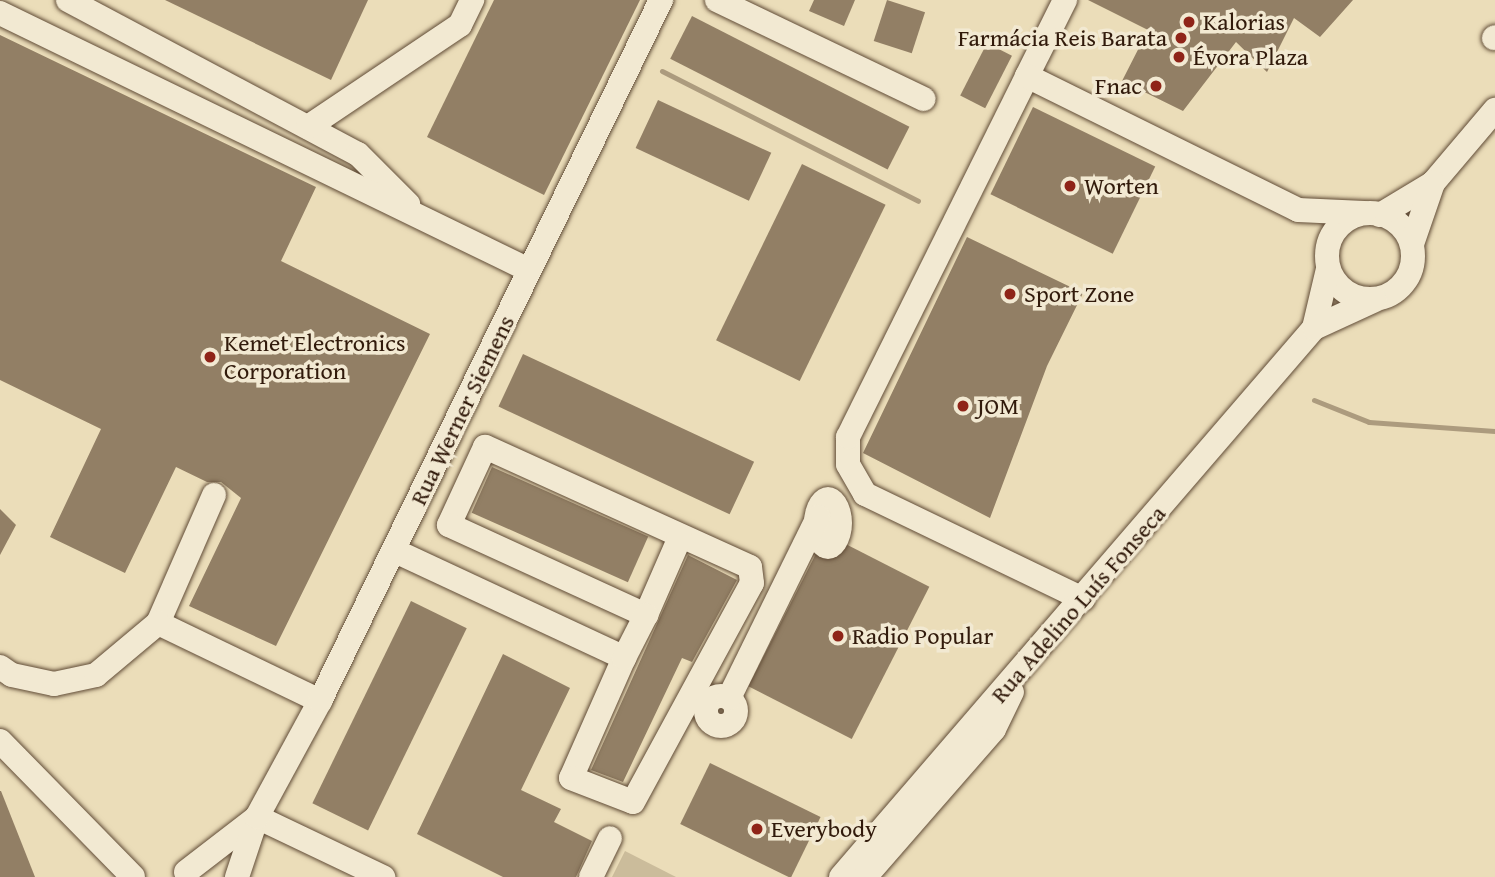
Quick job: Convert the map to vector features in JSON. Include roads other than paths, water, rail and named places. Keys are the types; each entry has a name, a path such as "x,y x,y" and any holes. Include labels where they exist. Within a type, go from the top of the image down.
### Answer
{"street":[{"path":"68,0 358,154 422,218"},
{"path":"308,127 460,25 472,0"},
{"name":"Rua Werner Siemens","path":"237,877 257,817 320,701 395,551 661,0"},
{"path":"717,0 924,99"},
{"path":"1065,0 848,437 848,464 865,494 1083,599"},
{"path":"0,13 529,270"},
{"path":"1027,76 1298,210 1372,214 1399,224 1412,244"},
{"path":"1298,210 1327,261 1352,296 1375,300 1389,295 1408,277 1412,244 1433,183 1495,110"},
{"path":"1327,261 1339,225 1372,214 1433,183"},
{"name":"Rua Adelino Luís Fonseca","path":"1314,328 1327,261"},
{"name":"Rua Adelino Luís Fonseca","path":"841,877 1314,328 1375,300"},
{"path":"646,615 449,525 485,447 751,567 752,583 633,802 571,778 624,657 646,615 680,537"},
{"path":"0,667 12,675 54,684 96,675 158,623 214,495"},
{"path":"729,698 818,517"},
{"path":"395,551 624,657"},
{"path":"158,623 320,701"},
{"path":"865,877 1001,721 1027,664"},
{"path":"0,741 114,852 133,877"},
{"path":"257,817 383,877"},
{"name":"Rua Werner Siemens","path":"183,875 257,817"},
{"path":"591,877 610,838"},
{"path":"114,852 156,877"}],"waterway":[{"path":"662,71 918,201"},
{"path":"1314,400 1369,422 1495,431"}],"place":[{"name":"Kalorias","path":"1189,22"},
{"name":"Farmácia Reis Barata","path":"1181,38"},
{"name":"Évora Plaza","path":"1179,57"},
{"name":"Fnac","path":"1156,86"},
{"name":"Worten","path":"1070,186"},
{"name":"Sport Zone","path":"1010,294"},
{"name":"Kemet Electronics Corporation","path":"210,357"},
{"name":"JOM","path":"963,406"},
{"name":"Radio Popular","path":"838,636"},
{"name":"Everybody","path":"757,829"}]}
